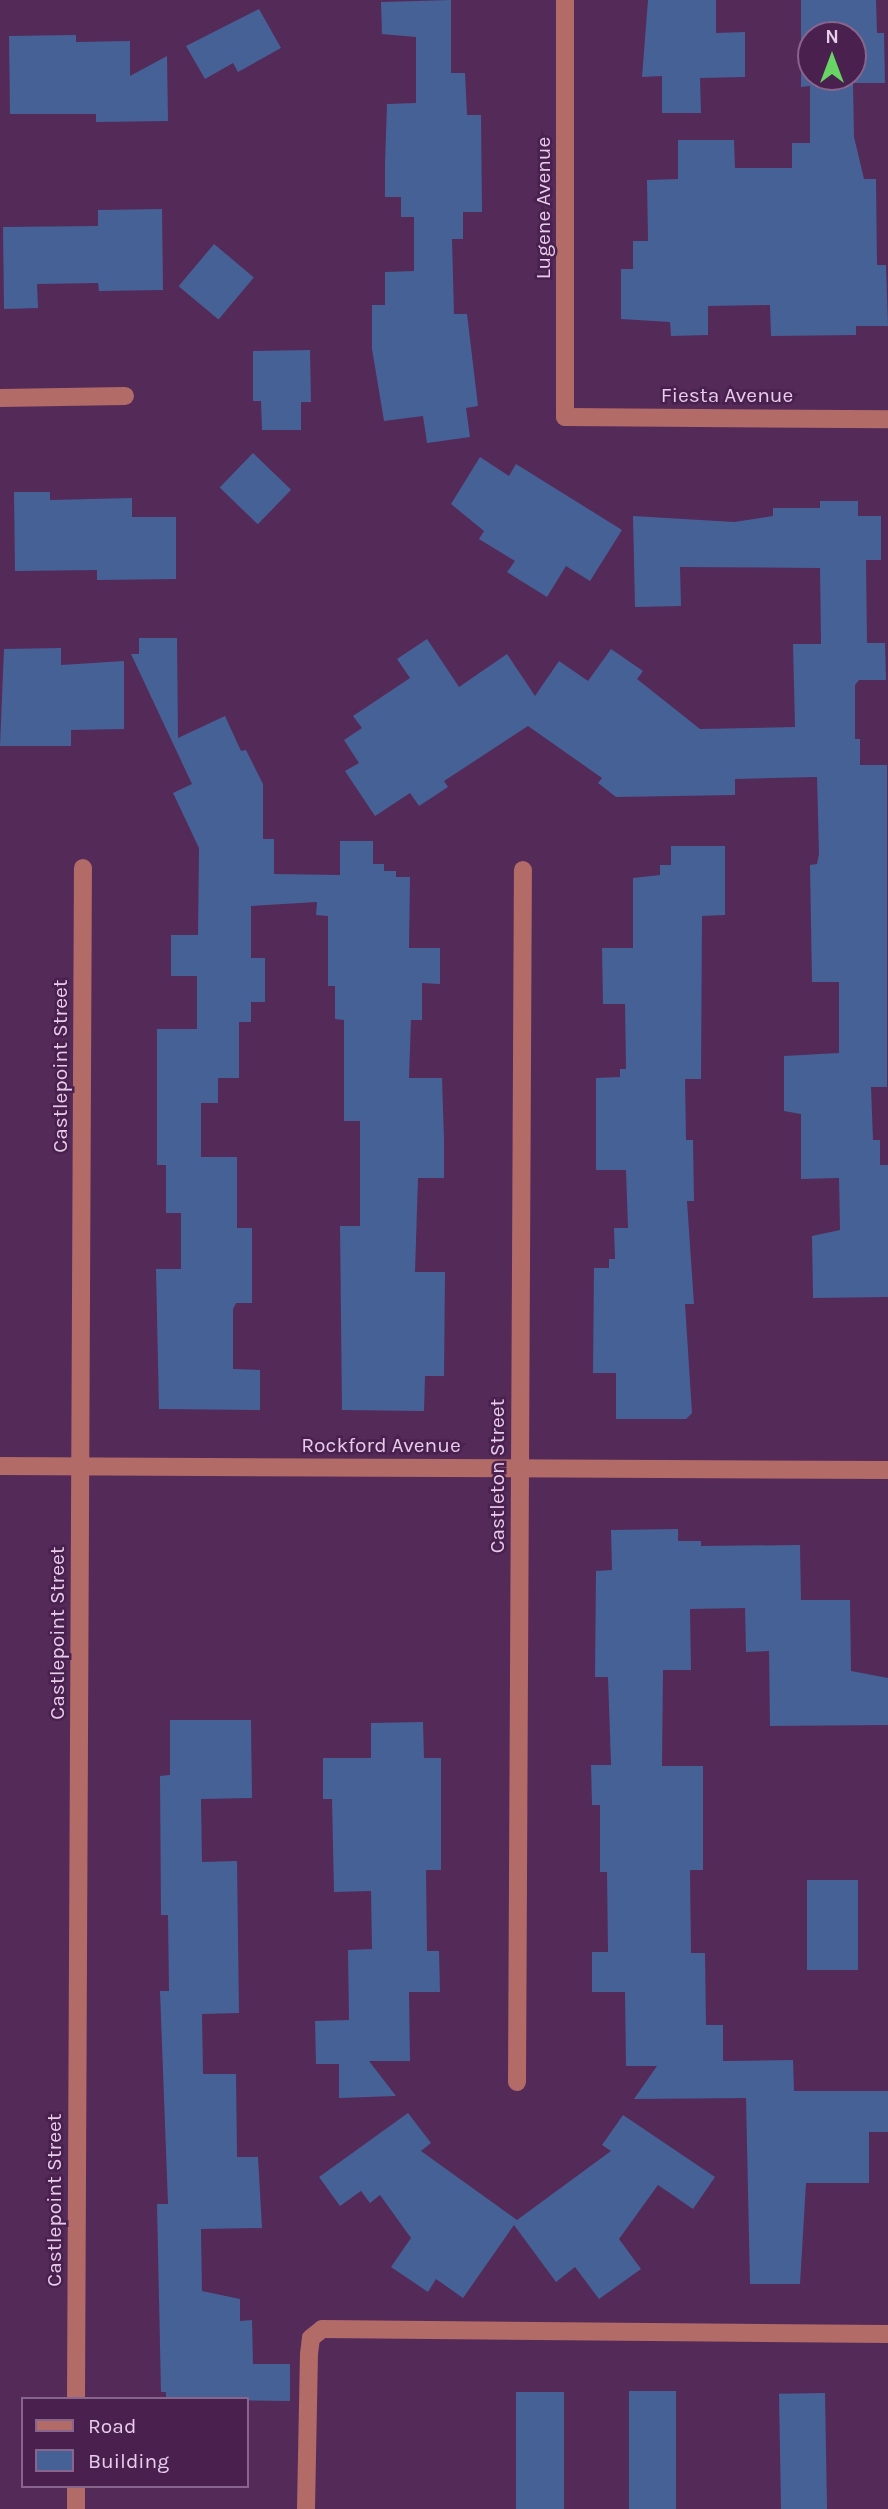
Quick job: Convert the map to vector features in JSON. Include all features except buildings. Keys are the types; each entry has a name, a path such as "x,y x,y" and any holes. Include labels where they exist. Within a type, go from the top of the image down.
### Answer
{"street":[{"name":"Lugene Avenue","path":"565,0 565,417"},
{"path":"0,398 125,396"},
{"name":"Fiesta Avenue","path":"565,417 888,419"},
{"name":"Castlepoint Street","path":"76,2397 83,868"},
{"name":"Castleton Street","path":"517,2082 523,870"},
{"name":"Rockford Avenue","path":"0,1466 888,1470"},
{"path":"306,2509 309,2354 311,2338 321,2329 888,2334"},
{"path":"76,2488 76,2509"}]}
